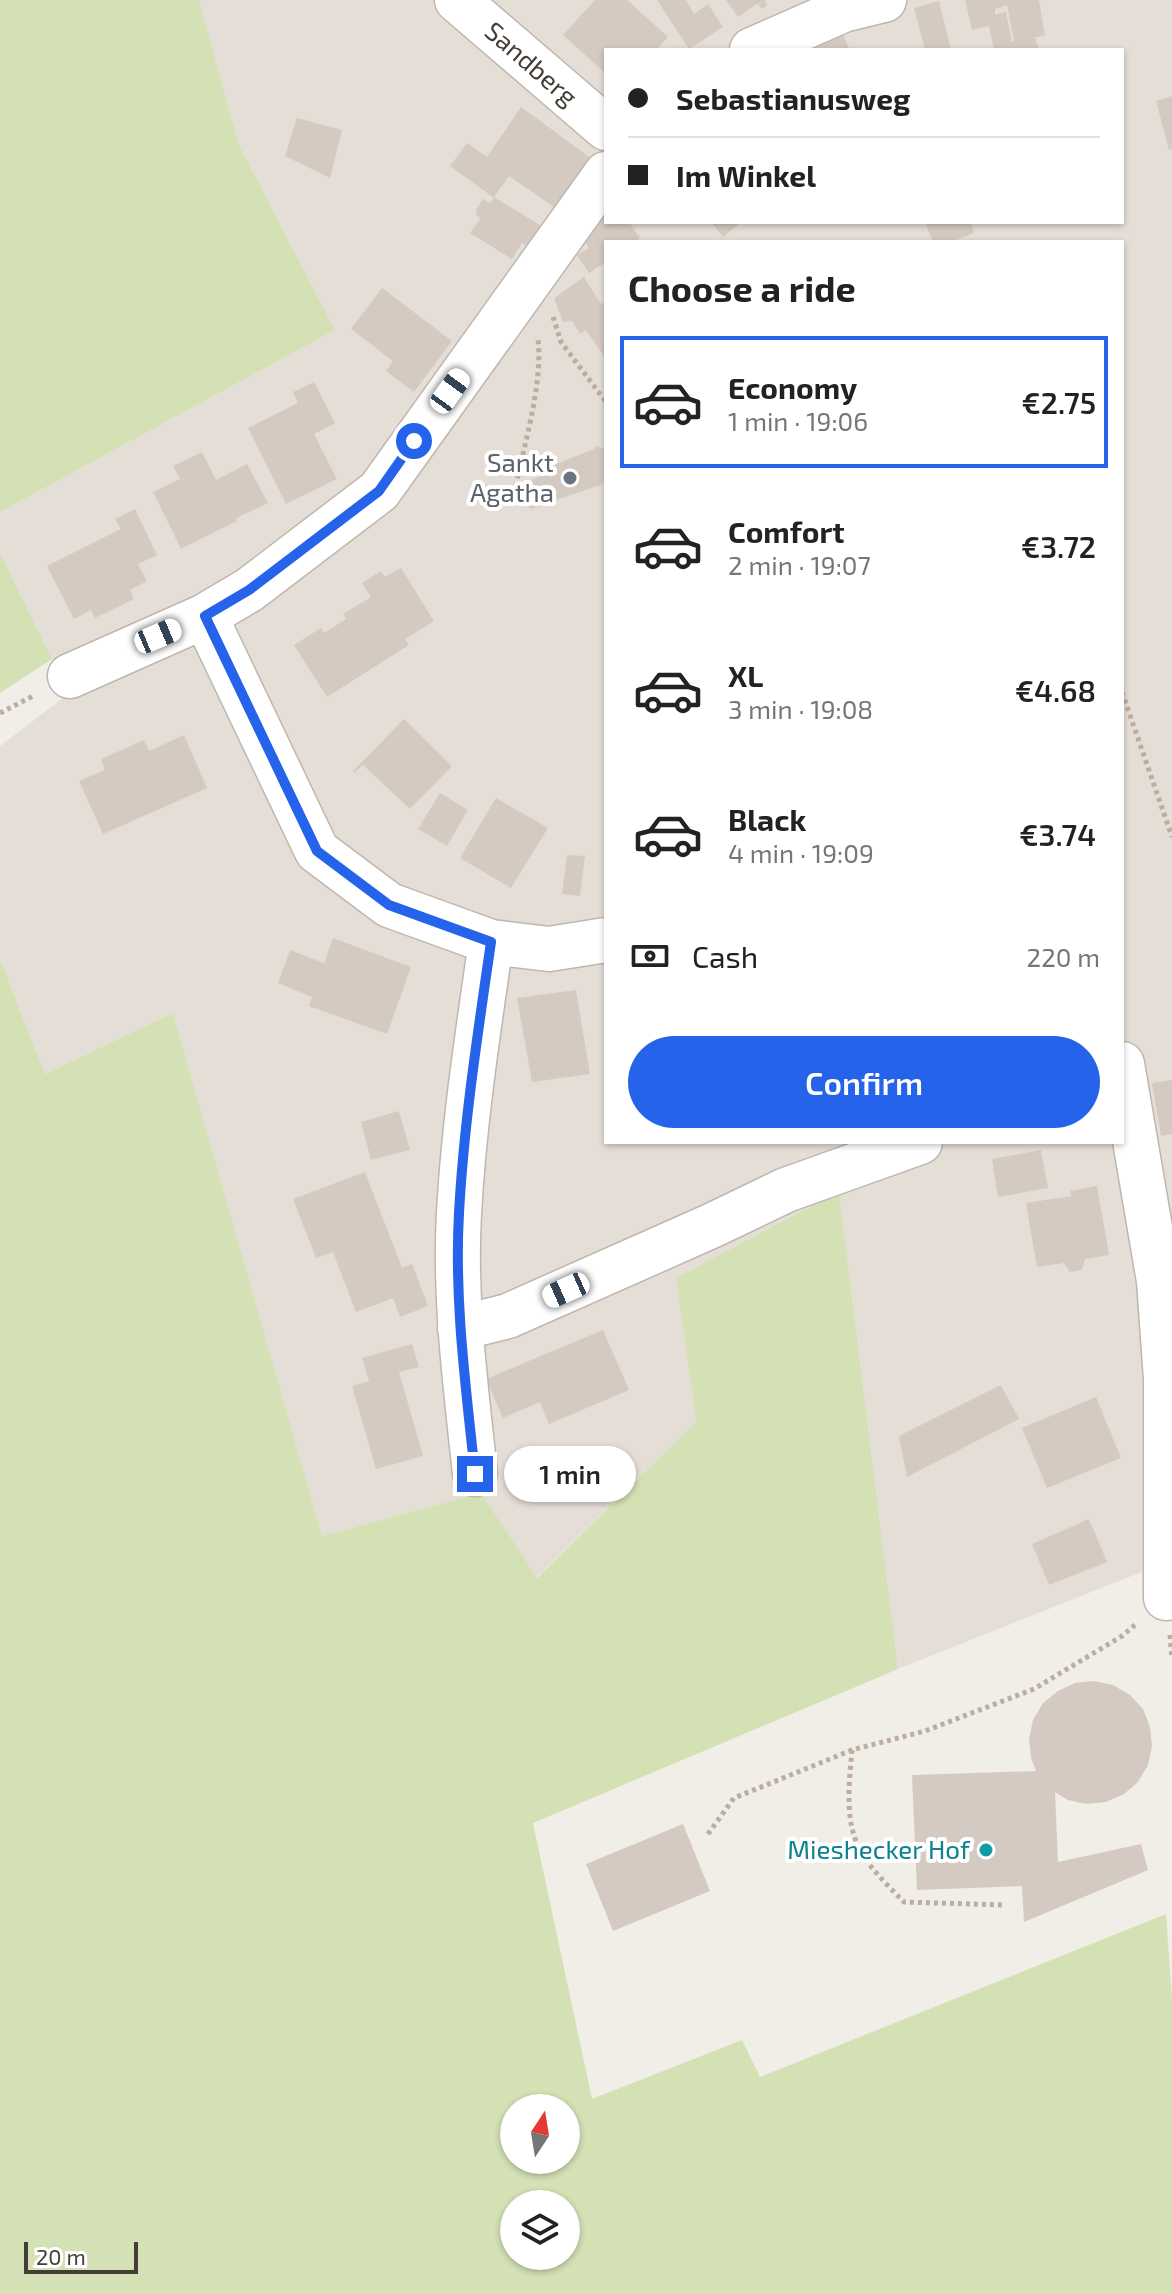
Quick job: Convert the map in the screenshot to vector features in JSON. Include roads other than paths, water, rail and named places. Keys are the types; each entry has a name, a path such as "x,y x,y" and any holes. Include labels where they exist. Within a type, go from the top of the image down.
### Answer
{"street":[{"name":"Sandberg","path":"457,0 604,126"},
{"path":"757,48 843,10 884,0"},
{"path":"70,676 205,616 249,590 379,491 604,177"},
{"path":"205,616 317,851 389,905 491,942 549,949 604,940"},
{"path":"475,1474 460,1328 458,1215 473,1070 491,942"},
{"path":"1124,1089 1127,1126 1159,1281 1169,1379 1166,1598"},
{"path":"460,1328 508,1316 786,1190 914,1144"}],"place":[{"name":"Sankt Agatha","path":"570,478"},
{"name":"Mieshecker Hof","path":"986,1850"}]}
